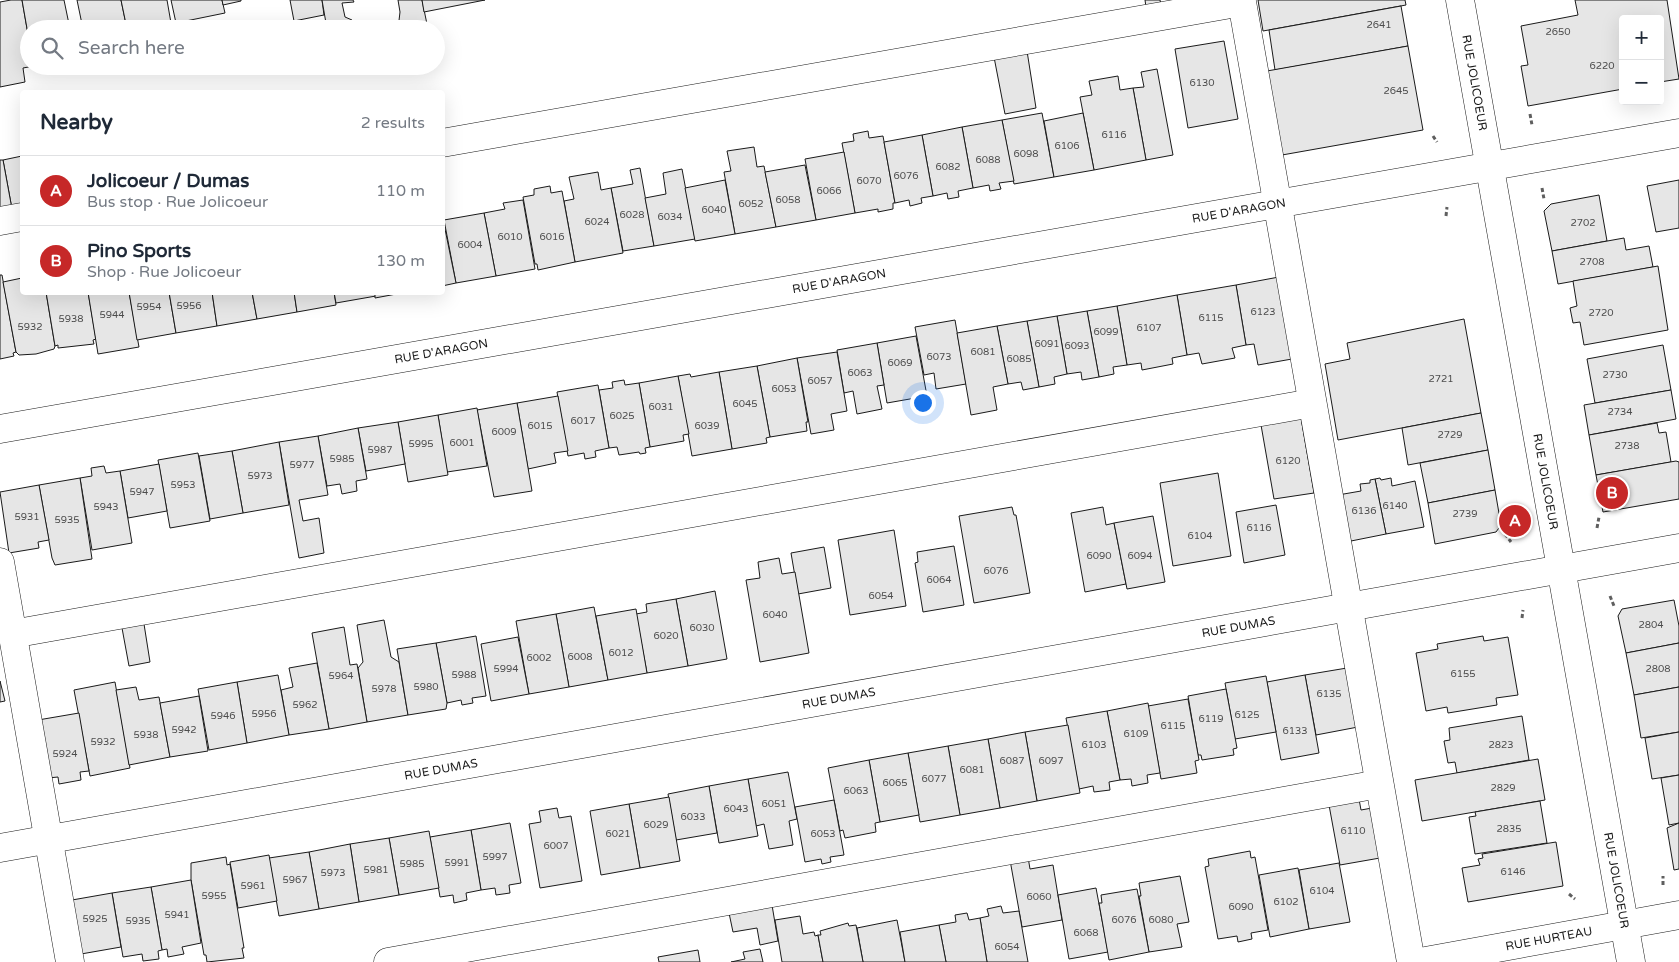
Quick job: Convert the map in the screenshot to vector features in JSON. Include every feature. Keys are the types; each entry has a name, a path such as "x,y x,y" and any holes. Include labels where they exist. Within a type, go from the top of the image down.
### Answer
{"street":[{"name":"RUE JOLICOEUR","path":"1460,0 1631,962"},
{"path":"445,142 1242,2 1411,962"},
{"name":"RUE D'ARAGON","path":"0,429 1679,132"},
{"path":"0,221 20,217"},
{"path":"12,634 1312,403"},
{"name":"RUE DUMAS","path":"0,848 1679,548"},
{"path":"0,562 70,962"},
{"path":"388,962 1379,784"},
{"name":"RUE HURTEAU","path":"1420,962 1679,915"}],"path":[{"path":"1530,114 1532,125"},
{"path":"1433,136 1439,145"},
{"path":"1542,188 1544,199"},
{"path":"1446,216 1448,204"},
{"path":"1597,528 1599,517"},
{"path":"1505,534 1511,542"},
{"path":"1610,596 1614,606"},
{"path":"1522,618 1523,610"},
{"path":"1663,876 1663,885"},
{"path":"1569,894 1575,899"}],"building":[{"path":"22,0 26,20 20,20 20,75 24,75 25,82 0,87 0,2"},
{"path":"22,0 64,0 68,20 26,20"},
{"path":"77,0 121,0 125,20 81,20"},
{"path":"121,0 167,0 170,20 125,20"},
{"path":"171,0 222,0 225,13 191,20 175,20"},
{"path":"222,0 241,0 241,1 223,5"},
{"path":"290,0 322,0 324,15 294,20"},
{"path":"322,0 353,0 354,2 342,3 345,17 352,20 325,20"},
{"path":"398,0 422,0 426,20 399,20"},
{"path":"422,0 485,0 424,12"},
{"path":"1145,0 1160,0 1161,5 1146,7"},
{"path":"1258,0 1405,0 1406,5 1263,31"},
{"path":"1575,0 1667,0 1679,79 1664,81 1664,15 1619,15 1619,90 1528,106 1521,66 1528,65 1521,26 1578,15"},
{"path":"1401,6 1408,46 1275,70 1269,30"},
{"path":"1224,41 1238,119 1188,128 1175,49"},
{"path":"1408,46 1423,130 1282,155 1267,71"},
{"path":"1027,51 1036,108 1005,114 994,57"},
{"path":"1157,69 1173,155 1146,160 1133,88 1144,87 1141,72"},
{"path":"1118,76 1120,90 1133,88 1146,160 1094,170 1080,97 1092,95 1089,81"},
{"path":"1042,113 1054,177 1014,184 1002,120"},
{"path":"1083,113 1094,170 1054,177 1044,121"},
{"path":"1002,120 1014,181 999,183 1001,189 990,191 989,185 973,188 962,127"},
{"path":"962,127 973,188 958,191 959,197 948,199 947,193 933,196 922,135"},
{"path":"868,131 869,138 883,136 895,203 893,203 893,209 878,212 878,209 855,213 842,143 854,141 853,134"},
{"path":"922,135 933,196 921,198 922,203 910,206 909,200 895,203 884,142"},
{"path":"754,147 757,167 764,166 776,227 735,234 724,172 731,171 727,151"},
{"path":"844,152 855,213 816,220 805,159"},
{"path":"20,156 20,207 12,209 3,160"},
{"path":"0,160 3,160 12,209 0,212"},
{"path":"805,165 816,220 776,227 765,172"},
{"path":"640,168 654,246 623,251 611,188 633,184 630,170"},
{"path":"682,169 695,239 654,246 645,198 666,194 663,173"},
{"path":"598,172 601,190 611,188 623,253 575,262 564,201 574,199 569,177"},
{"path":"725,180 735,234 695,241 685,188"},
{"path":"1679,180 1679,228 1656,232 1647,186"},
{"path":"550,186 551,193 562,191 575,262 538,270 537,264 535,264 523,197 534,195 534,189"},
{"path":"1599,195 1607,241 1552,251 1544,211 1551,204"},
{"path":"523,200 535,269 496,276 484,213 505,209 503,203"},
{"path":"484,213 496,276 456,283 445,220"},
{"path":"445,229 456,283 445,285"},
{"path":"1624,238 1626,250 1649,246 1653,267 1558,284 1552,251"},
{"path":"1658,266 1668,330 1584,345 1580,322 1573,323 1570,308 1577,306 1573,281"},
{"path":"0,275 2,275 16,352 13,353 14,356 0,359"},
{"path":"1279,277 1292,359 1258,365 1254,344 1246,345 1236,285"},
{"path":"20,278 20,295 46,295 54,349 36,354 19,355 16,352 3,282"},
{"path":"1236,285 1246,345 1232,348 1235,358 1202,364 1199,353 1187,355 1177,295"},
{"path":"46,295 89,295 96,339 93,340 94,344 58,348 58,345 55,346"},
{"path":"88,295 130,295 139,347 98,354"},
{"path":"130,295 170,295 176,333 137,340"},
{"path":"170,295 212,295 217,326 176,333"},
{"path":"212,295 253,295 257,319 217,326"},
{"path":"253,295 294,295 297,312 257,319"},
{"path":"294,295 334,295 336,305 297,312"},
{"path":"335,295 376,296 336,303"},
{"path":"375,295 391,295 375,298"},
{"path":"1177,295 1187,355 1172,358 1173,364 1142,370 1141,363 1127,365 1117,306"},
{"path":"1117,306 1127,365 1113,367 1114,374 1099,377 1087,311"},
{"path":"1087,311 1099,377 1082,380 1081,372 1067,374 1057,316"},
{"path":"1057,316 1067,374 1054,377 1055,384 1039,387 1027,321"},
{"path":"1464,319 1481,413 1338,440 1325,364 1350,359 1347,343"},
{"path":"955,320 966,384 936,389 934,373 924,375 915,327"},
{"path":"1027,321 1039,387 1023,390 1021,382 1008,384 997,326"},
{"path":"997,326 1008,384 993,387 997,410 971,415 957,333"},
{"path":"916,336 927,396 887,403 877,343"},
{"path":"877,343 884,385 877,386 882,409 857,414 853,391 844,393 837,350"},
{"path":"1663,345 1671,390 1595,403 1587,359"},
{"path":"837,352 847,411 831,414 834,430 811,434 797,358"},
{"path":"797,358 808,422 806,422 807,431 770,437 757,366"},
{"path":"757,366 770,437 766,438 767,443 732,449 719,372"},
{"path":"719,372 732,449 692,456 678,376 690,374 691,377"},
{"path":"678,376 689,434 683,435 684,441 650,447 639,383"},
{"path":"624,380 625,385 639,383 650,447 645,448 646,453 640,454 639,452 619,455 617,447 609,448 599,390 613,388 612,382"},
{"path":"598,385 609,448 595,451 596,457 585,459 584,453 568,456 557,392"},
{"path":"1671,390 1676,419 1589,435 1584,405"},
{"path":"558,396 568,451 554,453 556,463 528,469 517,403"},
{"path":"517,403 532,491 494,497 477,410"},
{"path":"477,408 487,466 447,472 438,415"},
{"path":"1481,413 1488,450 1408,465 1402,428"},
{"path":"438,415 448,475 408,482 398,422"},
{"path":"1301,418 1314,493 1274,499 1261,425"},
{"path":"398,422 405,464 366,471 358,428"},
{"path":"1657,423 1659,433 1666,432 1671,462 1596,475 1589,435"},
{"path":"358,428 367,479 356,481 357,491 342,494 340,484 327,486 318,436"},
{"path":"318,436 328,495 299,500 303,521 319,518 324,553 299,558 279,442"},
{"path":"279,442 289,505 243,513 232,451"},
{"path":"1488,450 1495,490 1428,503 1420,463"},
{"path":"232,451 243,513 210,519 199,456"},
{"path":"198,453 210,521 170,528 158,460"},
{"path":"1679,462 1679,499 1603,512 1596,475"},
{"path":"159,464 167,511 128,518 120,471"},
{"path":"104,466 106,473 120,471 132,543 92,550 80,478 92,476 91,468"},
{"path":"1218,473 1231,556 1173,566 1160,483"},
{"path":"80,478 92,559 55,565 52,558 39,485"},
{"path":"1380,478 1381,480 1391,478 1392,486 1415,481 1424,527 1386,534 1375,479"},
{"path":"1375,479 1386,534 1346,542 1338,495 1361,491 1360,484 1370,483 1370,480"},
{"path":"39,485 49,540 38,542 39,548 9,553 0,492"},
{"path":"1495,490 1501,525 1496,532 1435,544 1428,503"},
{"path":"1276,505 1285,555 1244,563 1236,512"},
{"path":"1012,507 1014,515 1016,515 1030,593 974,603 959,516"},
{"path":"1103,507 1106,525 1114,523 1126,584 1085,592 1071,513"},
{"path":"1153,516 1165,582 1127,589 1114,523"},
{"path":"894,530 906,606 850,615 838,540"},
{"path":"954,546 964,605 923,612 915,563 918,562 917,552"},
{"path":"824,547 831,588 798,594 791,553"},
{"path":"779,558 782,574 795,572 809,653 760,662 746,580 760,578 758,562"},
{"path":"715,591 727,659 688,666 676,599"},
{"path":"676,599 688,666 647,673 636,614 647,612 646,604"},
{"path":"1674,600 1679,626 1679,643 1626,653 1618,616 1622,609"},
{"path":"594,607 608,680 569,687 556,614"},
{"path":"636,609 647,673 608,680 596,616"},
{"path":"556,614 569,687 529,694 516,621"},
{"path":"384,620 391,657 399,662 408,715 367,722 358,668 363,662 357,625"},
{"path":"144,624 150,662 129,666 122,628"},
{"path":"344,627 350,665 357,664 367,722 329,729 312,633"},
{"path":"476,636 486,696 472,698 473,703 462,705 461,700 447,703 436,643"},
{"path":"1483,636 1484,641 1508,637 1518,695 1496,698 1497,705 1448,713 1447,707 1426,711 1416,653 1438,649 1437,644"},
{"path":"518,637 529,694 491,701 481,644"},
{"path":"436,643 447,703 446,709 408,715 397,649"},
{"path":"1679,643 1679,687 1634,695 1626,653"},
{"path":"317,663 329,729 289,735 281,690 293,687 289,668"},
{"path":"1347,668 1358,727 1316,735 1305,675"},
{"path":"278,675 289,735 247,743 237,682"},
{"path":"1305,675 1319,753 1281,760 1267,682"},
{"path":"1266,676 1276,732 1235,739 1225,683"},
{"path":"0,681 5,701 0,702"},
{"path":"115,682 130,768 90,776 74,690"},
{"path":"237,682 247,743 209,750 198,689"},
{"path":"136,687 139,700 159,697 170,757 129,765 116,690"},
{"path":"1679,687 1679,732 1641,738 1634,695"},
{"path":"1226,689 1237,748 1233,749 1234,755 1202,760 1201,755 1198,755 1188,696"},
{"path":"199,696 208,751 170,757 160,703"},
{"path":"1188,699 1199,760 1195,761 1197,773 1161,779 1148,706"},
{"path":"1148,703 1160,773 1147,775 1148,783 1132,786 1131,779 1120,780 1107,711"},
{"path":"1107,711 1120,780 1109,782 1110,790 1094,792 1093,786 1079,789 1066,718"},
{"path":"79,713 89,771 80,772 81,780 59,784 58,777 48,778 38,720"},
{"path":"1522,716 1529,760 1457,773 1455,762 1448,763 1444,741 1450,740 1449,728"},
{"path":"1068,725 1080,793 1037,801 1025,732"},
{"path":"1025,732 1037,801 1000,808 988,739"},
{"path":"1679,732 1679,775 1652,779 1645,738"},
{"path":"988,739 1000,808 960,815 948,746"},
{"path":"948,746 960,815 920,822 908,753"},
{"path":"908,753 919,815 880,822 869,760"},
{"path":"1538,759 1545,800 1422,821 1415,780"},
{"path":"869,760 880,822 875,823 876,832 845,838 843,830 840,831 828,768"},
{"path":"788,772 797,819 789,821 793,845 769,849 764,824 756,826 748,779"},
{"path":"1679,775 1679,823 1669,825 1661,778"},
{"path":"748,779 758,836 719,843 709,786"},
{"path":"709,786 717,833 676,840 668,794"},
{"path":"669,797 680,861 640,868 629,804"},
{"path":"1359,799 1361,810 1372,808 1380,858 1340,865 1329,805"},
{"path":"834,800 844,855 830,857 831,862 822,864 821,859 805,862 795,807"},
{"path":"1540,801 1547,843 1475,854 1469,817 1476,816 1475,812"},
{"path":"629,804 640,868 601,875 590,811"},
{"path":"557,808 559,818 571,816 582,881 540,888 529,824 541,822 539,811"},
{"path":"510,823 521,883 509,885 510,893 496,895 495,888 481,890 471,830"},
{"path":"1679,823 1679,869 1674,870 1667,828"},
{"path":"471,830 481,890 466,893 467,900 454,903 453,895 440,897 430,837"},
{"path":"429,831 439,888 399,895 389,838"},
{"path":"389,838 399,895 359,902 350,844"},
{"path":"1556,842 1563,886 1468,902 1462,868 1480,865 1478,859 1483,858 1482,854"},
{"path":"350,844 359,902 319,909 309,852"},
{"path":"1250,851 1251,858 1255,857 1268,930 1251,933 1252,939 1238,942 1237,936 1218,939 1205,867 1209,866 1208,859"},
{"path":"309,852 319,909 279,916 269,858"},
{"path":"269,855 277,901 238,908 230,862"},
{"path":"226,857 227,865 230,864 244,958 207,962 206,955 204,955 191,880 191,863"},
{"path":"1028,857 1030,869 1053,865 1062,920 1022,927 1010,860"},
{"path":"1339,863 1350,922 1309,929 1299,870"},
{"path":"1298,868 1309,929 1270,937 1259,875"},
{"path":"1180,876 1189,922 1177,924 1182,947 1149,952 1139,896 1141,896 1139,883"},
{"path":"191,880 201,943 182,947 184,954 168,957 167,949 162,950 151,887"},
{"path":"151,887 162,950 158,951 159,959 143,961 142,954 123,957 112,893"},
{"path":"1096,888 1108,952 1069,959 1058,895"},
{"path":"1137,889 1149,952 1109,960 1099,903 1102,903 1101,895"},
{"path":"112,893 121,947 81,954 72,900"},
{"path":"772,905 778,941 760,945 757,928 733,932 729,913"},
{"path":"1001,906 1003,913 1019,911 1028,962 987,962 980,918 989,916 987,909"},
{"path":"967,913 969,920 980,918 987,962 946,962 939,925 956,922 955,915"},
{"path":"800,916 803,934 814,932 815,936 818,935 823,962 782,962 775,920"},
{"path":"897,920 905,962 863,962 857,928"},
{"path":"848,923 849,926 856,925 863,962 823,962 818,935 821,935 820,931"},
{"path":"939,925 946,962 905,962 900,932"},
{"path":"760,949 763,962 731,962 745,959 743,952"},
{"path":"698,950 700,962 659,962 658,957"}],"place":[{"name":"Pino Sports","path":"1612,493"},
{"name":"Jolicoeur / Dumas","path":"1515,521"}]}
